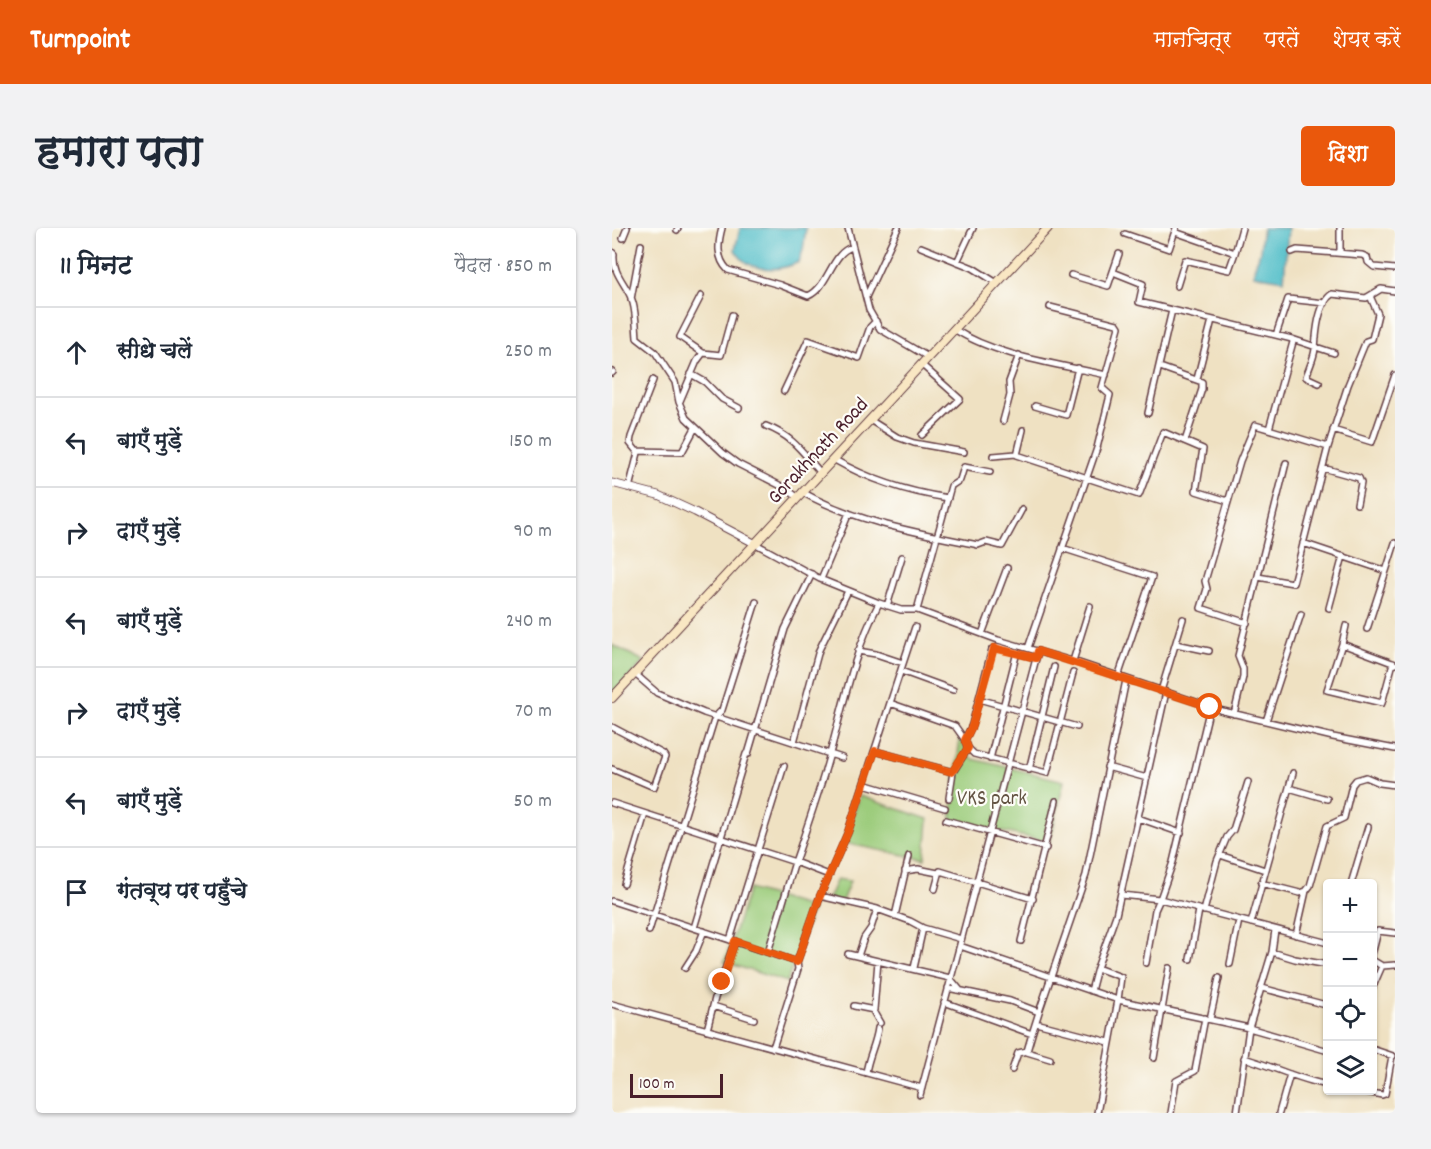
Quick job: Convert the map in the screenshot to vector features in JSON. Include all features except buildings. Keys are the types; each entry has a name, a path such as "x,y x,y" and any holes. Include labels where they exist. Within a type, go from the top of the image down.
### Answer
{"main road":[{"name":"Gorakhnath Road","path":"613,695 1048,228"}],"street":[{"path":"623,238 627,228"},
{"path":"722,228 718,249 722,264 728,270 780,285 808,296 822,283 843,251 852,247"},
{"path":"848,228 869,310 880,329 928,357"},
{"path":"866,297 898,228"},
{"path":"957,262 973,228"},
{"path":"1176,286 1185,260 1229,270 1242,228"},
{"path":"1340,228 1340,253"},
{"path":"1125,234 1169,249 1175,230 1235,253"},
{"path":"641,245 631,299 637,338 656,352 675,382 679,402 686,418 738,464 787,489 849,513 938,537 978,545 987,542 1002,547 1022,509"},
{"path":"921,248 973,268 997,283"},
{"path":"1292,252 1297,250 1367,257 1368,262 1374,267 1395,269"},
{"path":"612,252 614,271 631,299"},
{"path":"1071,275 1107,286 1119,254"},
{"path":"1113,272 1143,284 1139,302 1292,339 1334,353"},
{"path":"1319,383 1306,377 1315,346 1314,341 1329,296 1332,294 1366,298 1381,289 1395,291"},
{"path":"701,296 680,337 704,353 721,355 732,315"},
{"path":"1258,577 1293,583 1333,430 1366,341 1372,339 1378,314 1370,296"},
{"path":"1276,335 1288,299 1325,303"},
{"path":"1028,648 1097,448 1110,395 1102,390 1119,325 1050,307"},
{"path":"1148,413 1172,310"},
{"path":"1197,379 1212,320"},
{"path":"784,390 808,340 859,358 870,327 876,321"},
{"path":"954,329 966,337 1019,355 1106,375"},
{"path":"1269,429 1292,339"},
{"path":"679,402 691,374 704,353"},
{"path":"1003,421 1010,395 1010,382 1019,355"},
{"path":"921,364 960,399 922,435"},
{"path":"1160,368 1202,382 1185,441"},
{"path":"1035,406 1066,415 1078,369"},
{"path":"691,374 705,382 722,399 739,408"},
{"path":"1333,430 1372,442 1395,375"},
{"path":"652,380 631,437 630,442 633,448 637,451 682,452 695,428"},
{"path":"870,420 897,437 964,452"},
{"path":"1247,623 1201,608 1207,589 1205,581 1228,501 1253,427 1255,425 1328,447"},
{"path":"766,426 793,440 821,473"},
{"path":"1016,454 1023,430"},
{"path":"993,456 1016,454 1139,495 1162,432 1204,450 1196,491 1228,501"},
{"path":"629,488 637,451"},
{"path":"833,459 849,468 894,485 923,494 948,498"},
{"path":"1234,714 1243,677 1243,669 1238,656 1286,463"},
{"path":"917,610 952,484 960,480 963,467 990,472"},
{"path":"1323,468 1359,478 1357,504"},
{"path":"612,483 658,495 821,579 887,606 901,610 917,610 982,634 1234,714 1395,749"},
{"path":"821,579 849,513"},
{"path":"1303,543 1386,571"},
{"path":"1367,629 1395,543"},
{"path":"1062,548 1152,576 1118,677"},
{"path":"1329,608 1343,556"},
{"path":"887,606 902,557"},
{"path":"982,634 1006,568"},
{"path":"694,928 785,628 812,574"},
{"path":"794,742 819,650 848,591"},
{"path":"649,931 715,717 722,710 756,602"},
{"path":"768,952 830,754 858,651 879,603"},
{"path":"1072,661 1090,606"},
{"path":"1266,721 1301,614"},
{"path":"1090,991 1121,895 1163,692 1183,619"},
{"path":"1342,644 1394,664 1382,703 1327,690 1346,626"},
{"path":"773,1048 798,969 797,962 820,896 848,832 915,627"},
{"path":"1176,644 1209,651"},
{"path":"965,740 972,726 993,649 997,647 1036,658"},
{"path":"858,651 903,663"},
{"path":"920,1095 1038,651"},
{"path":"990,759 1017,652"},
{"path":"1029,770 1054,667"},
{"path":"901,671 953,690"},
{"path":"634,673 646,686 657,693 715,717 842,758"},
{"path":"890,703 955,726 974,754 1047,773 1072,673"},
{"path":"1027,1052 1086,875 1126,680"},
{"path":"979,699 1077,727"},
{"path":"1146,963 1155,910 1173,862 1210,707"},
{"path":"612,727 665,757 655,786 652,788 612,770"},
{"path":"949,798 952,772 968,748"},
{"path":"875,751 952,772"},
{"path":"707,1030 784,766"},
{"path":"1107,767 1147,778"},
{"path":"1251,923 1293,773"},
{"path":"1296,935 1306,891 1310,886 1327,826 1344,818 1352,785 1356,780 1366,777 1380,783 1395,785"},
{"path":"1190,959 1202,910 1220,855 1227,837 1233,830 1248,782"},
{"path":"864,784 945,808"},
{"path":"1288,788 1327,799"},
{"path":"1021,941 1056,801"},
{"path":"612,803 758,849 829,875"},
{"path":"624,884 645,813"},
{"path":"1138,818 1180,833"},
{"path":"946,820 1046,848"},
{"path":"1352,879 1368,827"},
{"path":"1220,855 1265,870"},
{"path":"895,916 909,856"},
{"path":"905,871 918,868 938,873 940,871 1033,899"},
{"path":"935,890 938,873"},
{"path":"1261,883 1300,893 1306,891"},
{"path":"1121,895 1160,900 1323,942"},
{"path":"820,896 876,909 923,928 962,939"},
{"path":"612,901 797,962"},
{"path":"858,956 864,938 872,928 876,909"},
{"path":"1230,964 1239,920"},
{"path":"914,968 923,928"},
{"path":"1237,1113 1249,1028 1272,952 1275,930"},
{"path":"685,968 696,951 704,931"},
{"path":"1377,935 1378,931 1395,933"},
{"path":"960,946 1118,1000 1249,1028 1323,1049"},
{"path":"1272,952 1323,964"},
{"path":"848,954 950,978 960,990"},
{"path":"866,1073 867,1062 879,1026 873,1011 878,961"},
{"path":"1377,963 1382,966 1395,965"},
{"path":"1373,987 1382,966"},
{"path":"1097,968 1121,977 1097,1113"},
{"path":"1154,1058 1169,968"},
{"path":"1171,1113 1176,1081 1195,1071 1219,978"},
{"path":"948,988 1010,1001 1040,1012"},
{"path":"1262,988 1323,1004"},
{"path":"944,1002 1032,1034"},
{"path":"612,1004 773,1048 785,1055 922,1088"},
{"path":"713,1006 754,1019"},
{"path":"854,1006 873,1011"},
{"path":"1036,1023 1109,1042"},
{"path":"1377,1051 1394,1056 1384,1095 1377,1094"},
{"path":"1012,1070 1018,1053 1027,1052 1050,1059"},
{"path":"1244,1058 1308,1082 1323,1084"},
{"path":"1279,1113 1290,1074"}],"green space":[{"path":"612,645 644,661 615,693 612,691"},
{"name":"VKS park","path":"960,735 967,752 973,759 1064,781 1050,842 951,821"},
{"path":"860,796 928,819 925,859 843,843"},
{"path":"837,879 850,881 840,906 827,901"},
{"path":"749,889 813,908 787,982 724,962"}],"water":[{"path":"740,228 806,228 799,262 773,269 755,267 748,263 735,250"},
{"path":"1263,228 1288,228 1284,280 1254,275"}],"route":[{"path":"722,982 735,941 797,962 820,896 848,832 875,751 952,772 968,748 965,740 972,726 994,648 999,647 1036,658 1038,651 1210,707"}]}
